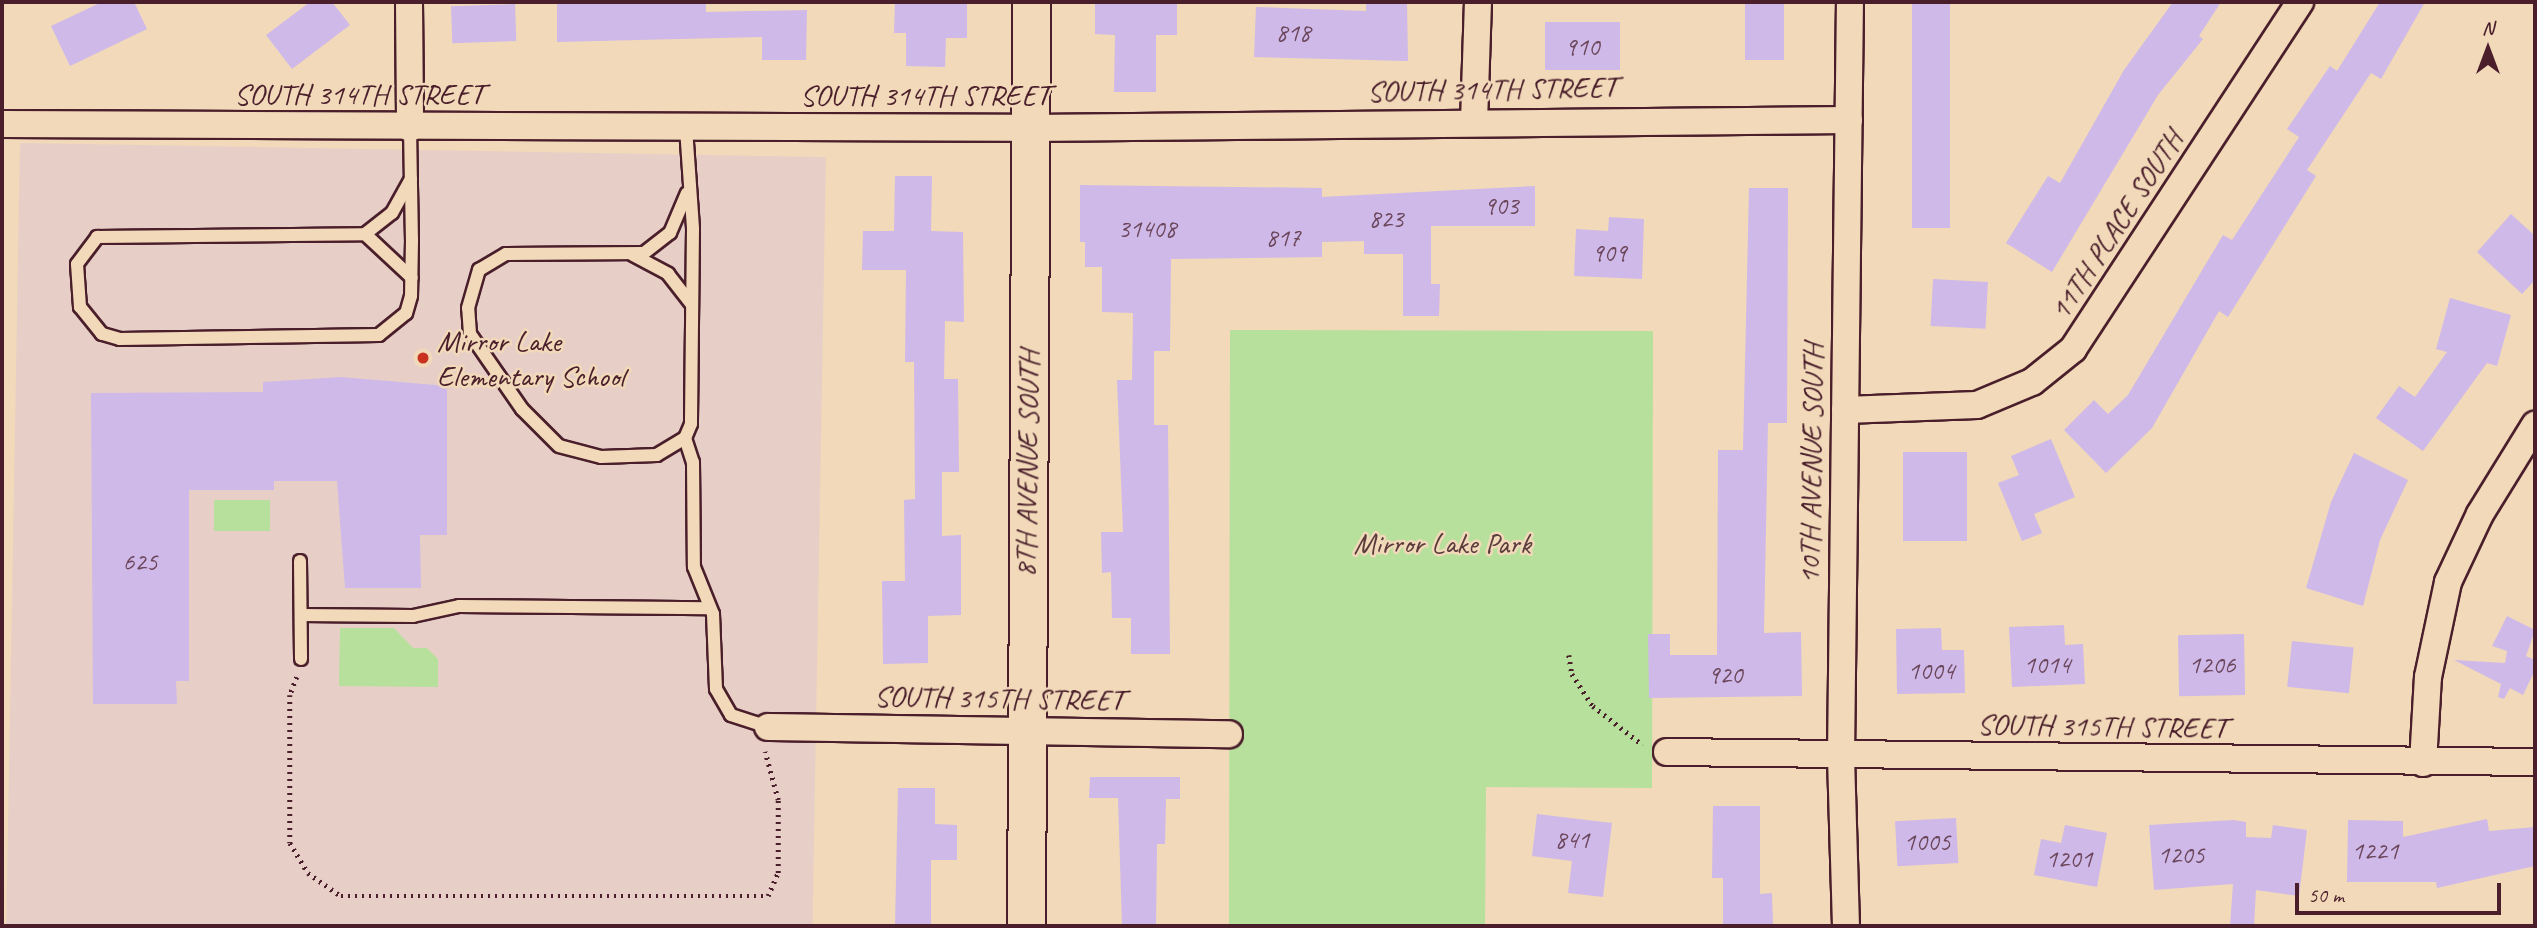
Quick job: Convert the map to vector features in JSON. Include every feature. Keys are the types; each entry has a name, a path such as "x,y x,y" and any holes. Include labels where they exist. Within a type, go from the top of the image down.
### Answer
{"street":[{"path":"409,2 410,128"},
{"name":"8TH AVENUE SOUTH","path":"1026,926 1031,2"},
{"path":"1474,122 1478,2"},
{"name":"10TH AVENUE SOUTH","path":"1846,926 1841,757 1850,2"},
{"name":"11TH PLACE SOUTH","path":"1845,410 1978,405 2032,382 2073,349 2300,2"},
{"name":"SOUTH 314TH STREET","path":"2,124 410,128 1030,128 1849,120"},
{"path":"2423,762 2428,677 2448,582 2480,514 2535,425"},
{"name":"SOUTH 315TH STREET","path":"766,726 1229,734"},
{"name":"SOUTH 315TH STREET","path":"1667,752 1841,757 2535,762"}],"lane":[{"path":"410,128 411,179 412,279 406,313 386,331 359,339 120,338 89,323 75,289 85,247 115,232 365,234 393,213 411,179"},
{"path":"686,128 692,305 691,424 685,438 665,452 636,457 559,446 522,409 470,334 473,285 489,260 644,253 670,233 687,193"},
{"path":"365,234 412,279"},
{"path":"629,253 668,274 692,305"},
{"path":"685,438 693,461 694,567 710,608 722,704 745,723 766,726"},
{"path":"300,561 301,659"},
{"path":"301,615 413,616 459,606 710,608"}],"path":[{"path":"1569,654 1572,674 1593,706 1636,743 1667,752"},
{"path":"301,659 290,695 289,843 308,873 341,896 768,896 778,873 778,800 766,774 766,726"}],"shaded area":[{"name":"Mirror Lake Elementary School","path":"20,143 826,157 812,926 6,926"}],"green space":[{"name":"Mirror Lake Park","path":"1230,330 1653,331 1652,788 1486,787 1485,926 1229,926"},
{"path":"214,500 270,500 270,531 214,531"},
{"path":"340,628 394,628 413,648 427,648 438,659 438,687 339,686"}],"building":[{"path":"102,2 134,2 147,29 70,66 51,26"},
{"path":"310,2 332,2 350,25 292,69 266,35"},
{"path":"557,2 706,2 706,12 807,10 806,60 762,60 762,37 557,42"},
{"path":"895,2 967,2 967,38 946,38 945,67 906,66 906,33 894,33"},
{"path":"1095,2 1177,2 1177,35 1156,35 1156,92 1114,92 1115,35 1095,34"},
{"path":"1366,2 1407,2 1408,61 1254,57 1256,7 1366,11"},
{"path":"1745,2 1784,2 1784,60 1745,60"},
{"path":"1912,2 1950,2 1950,228 1912,228"},
{"path":"2173,2 2221,2 2199,36 2203,39 2158,95 2052,272 2006,243 2048,176 2060,183 2124,70"},
{"path":"2380,2 2425,2 2381,79 2371,73 2307,170 2316,176 2228,317 2219,311 2152,428 2106,473 2064,430 2094,400 2108,414 2128,395 2223,235 2232,240 2299,137 2287,129 2330,66 2337,71"},
{"path":"515,4 516,41 452,43 451,6"},
{"path":"1545,22 1620,22 1620,70 1545,70"},
{"path":"895,176 932,176 931,231 963,232 964,322 945,321 944,379 958,379 959,472 942,472 942,536 961,535 961,615 928,616 928,663 883,664 882,581 905,581 904,500 915,499 914,362 905,362 906,270 862,270 863,231 894,231"},
{"path":"1080,185 1322,188 1322,197 1535,186 1535,226 1431,226 1431,284 1440,284 1439,316 1403,316 1403,254 1364,254 1364,241 1322,242 1322,257 1171,259 1170,351 1154,351 1154,425 1168,425 1170,654 1131,654 1131,618 1112,618 1111,572 1102,573 1101,532 1123,532 1117,380 1132,380 1133,313 1102,312 1102,267 1085,267 1085,242 1080,242"},
{"path":"1749,188 1788,188 1787,423 1768,423 1764,633 1801,632 1802,696 1649,698 1648,634 1670,634 1670,655 1717,655 1718,450 1743,450"},
{"path":"2511,214 2535,236 2535,280 2522,294 2477,252"},
{"path":"1609,217 1644,219 1642,279 1574,276 1576,229 1608,231"},
{"path":"1933,279 1988,282 1985,329 1931,326"},
{"path":"2450,298 2511,315 2497,366 2487,363 2423,451 2376,418 2399,386 2415,397 2447,352 2436,349"},
{"path":"341,377 447,386 447,535 420,535 421,588 345,588 337,481 274,481 274,490 189,490 189,681 176,681 177,704 93,704 91,393 263,392 263,382"},
{"path":"2051,439 2075,497 2034,514 2042,533 2022,541 1998,483 2019,475 2011,456"},
{"path":"1903,452 1967,452 1967,541 1903,541"},
{"path":"2354,453 2408,480 2380,540 2363,606 2306,588 2331,502"},
{"path":"2507,616 2535,630 2526,656 2535,660 2535,670 2523,695 2510,688 2504,699 2498,697 2501,684 2454,660 2505,663 2507,651 2492,646"},
{"path":"2064,625 2065,645 2083,644 2085,684 2012,687 2009,627"},
{"path":"1941,628 1942,650 1964,650 1965,693 1897,694 1896,629"},
{"path":"2244,634 2245,695 2179,696 2178,635"},
{"path":"2292,641 2354,647 2349,693 2287,687"},
{"path":"1090,777 1180,777 1180,799 1166,799 1165,844 1157,844 1156,926 1122,926 1118,798 1089,798"},
{"path":"898,788 935,788 935,824 957,825 957,860 931,860 931,926 895,926"},
{"path":"1713,806 1760,806 1760,894 1772,893 1773,926 1723,926 1723,878 1712,878"},
{"path":"1537,814 1612,823 1603,897 1568,893 1572,861 1532,856"},
{"path":"1956,818 1958,863 1897,866 1895,821"},
{"path":"2487,819 2489,831 2535,827 2535,866 2437,888 2436,882 2347,882 2348,820 2403,821 2403,837"},
{"path":"2233,820 2246,822 2246,837 2271,838 2273,825 2307,830 2299,896 2256,890 2254,926 2230,926 2233,884 2154,890 2149,825"},
{"path":"2065,825 2107,833 2097,887 2034,875 2041,839 2061,843"}],"place":[{"name":"Mirror Lake Elementary School","path":"423,358"}]}
